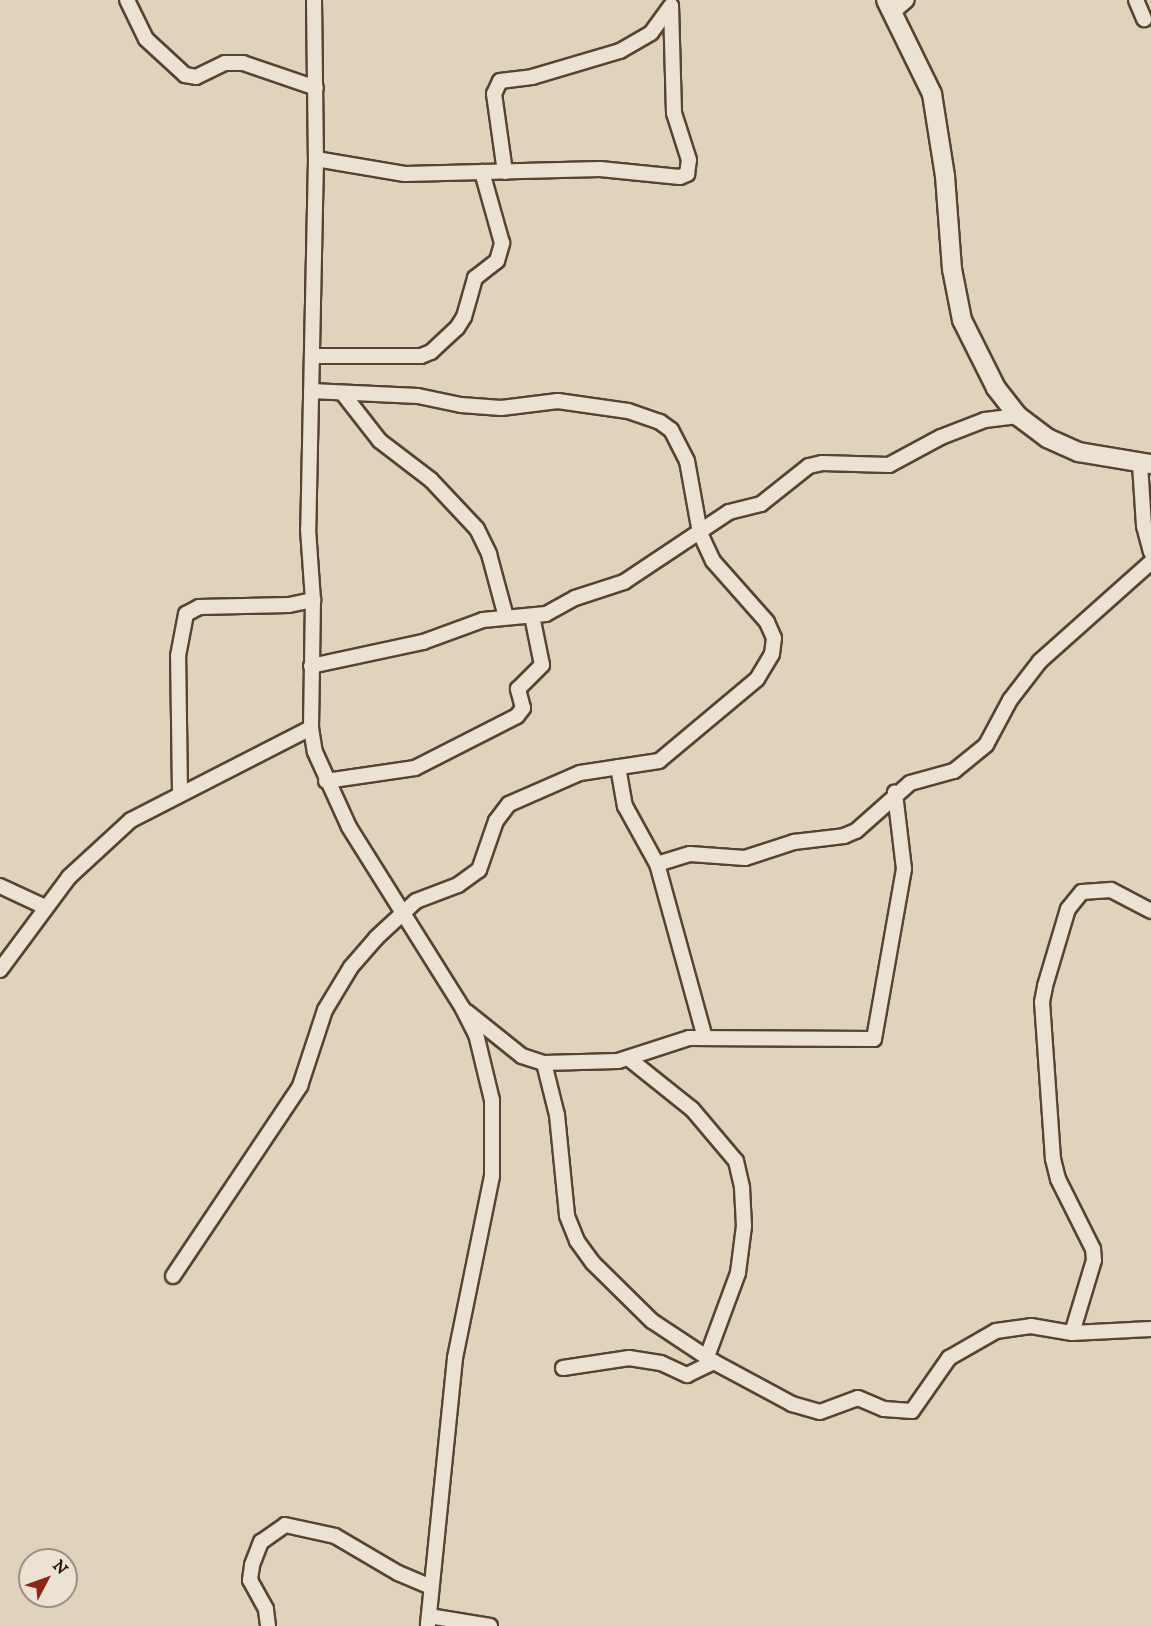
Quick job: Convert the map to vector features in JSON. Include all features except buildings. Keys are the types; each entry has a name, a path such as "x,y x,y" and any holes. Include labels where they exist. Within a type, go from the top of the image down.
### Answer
{"main road":[{"path":"896,4 932,94 945,176 952,268 962,320 996,388 1018,416 1047,438 1079,452 1145,464"}],"street":[{"path":"127,0 146,39 185,75 196,77 225,63 243,63 316,88"},
{"path":"314,0 316,159 308,529 314,600 311,728 326,782 401,916 463,1009 476,1034 492,1100 492,1176 455,1358 428,1621 490,1626"},
{"path":"1136,0 1144,19"},
{"path":"316,159 405,174 600,169 670,177 687,174 687,149 674,113 671,3"},
{"path":"505,172 495,107 496,85 505,79 532,76 620,51 651,33 671,3"},
{"path":"312,356 421,356 431,352 457,328 464,318 475,278 497,261 501,249 497,221 482,172"},
{"path":"174,1276 300,1086 312,1044 337,987 376,938 416,901 458,885 479,870 496,821 509,804 580,773 659,761 757,679 772,654 774,638 767,622 720,572 700,533 687,461 671,430 660,422 628,411 558,401 501,408 461,405 418,396 344,395 310,391"},
{"path":"344,395 380,441 431,480 477,529 489,554 506,617"},
{"path":"311,666 388,651 459,626 506,617 546,614 575,597 624,582 729,512 760,504 809,466 822,462 889,465 941,437 985,420 1018,416"},
{"path":"1145,464 1144,526 1151,552"},
{"path":"657,864 690,854 745,858 794,842 844,836 864,824 895,793 910,783 954,771 986,745 1010,700 1040,661 1151,562"},
{"path":"180,792 178,656 186,614 199,607 289,605 314,600"},
{"path":"326,782 415,768 517,716 523,708 518,689 521,683 542,665 532,616"},
{"path":"0,970 45,907 102,844 131,820 180,792 311,728"},
{"path":"618,767 625,806 657,864 705,1038"},
{"path":"463,1009 522,1056 544,1063 628,1058 689,1038 874,1039 904,869 895,793"},
{"path":"0,886 45,907"},
{"path":"1072,1333 1094,1260 1089,1239 1058,1179 1053,1159 1042,1002 1056,941 1068,909 1082,892 1111,890 1151,911"},
{"path":"562,1368 629,1358 661,1363 687,1375 711,1360 738,1273 744,1226 742,1188 736,1161 692,1109 628,1058"},
{"path":"544,1063 557,1115 567,1216 577,1241 593,1263 652,1321 711,1360 810,1412 829,1410 858,1398 884,1409 912,1411 938,1370 981,1337 1031,1326 1072,1333 1151,1329"},
{"path":"268,1626 266,1609 250,1580 252,1565 261,1542 285,1526 334,1536 430,1587"}]}
